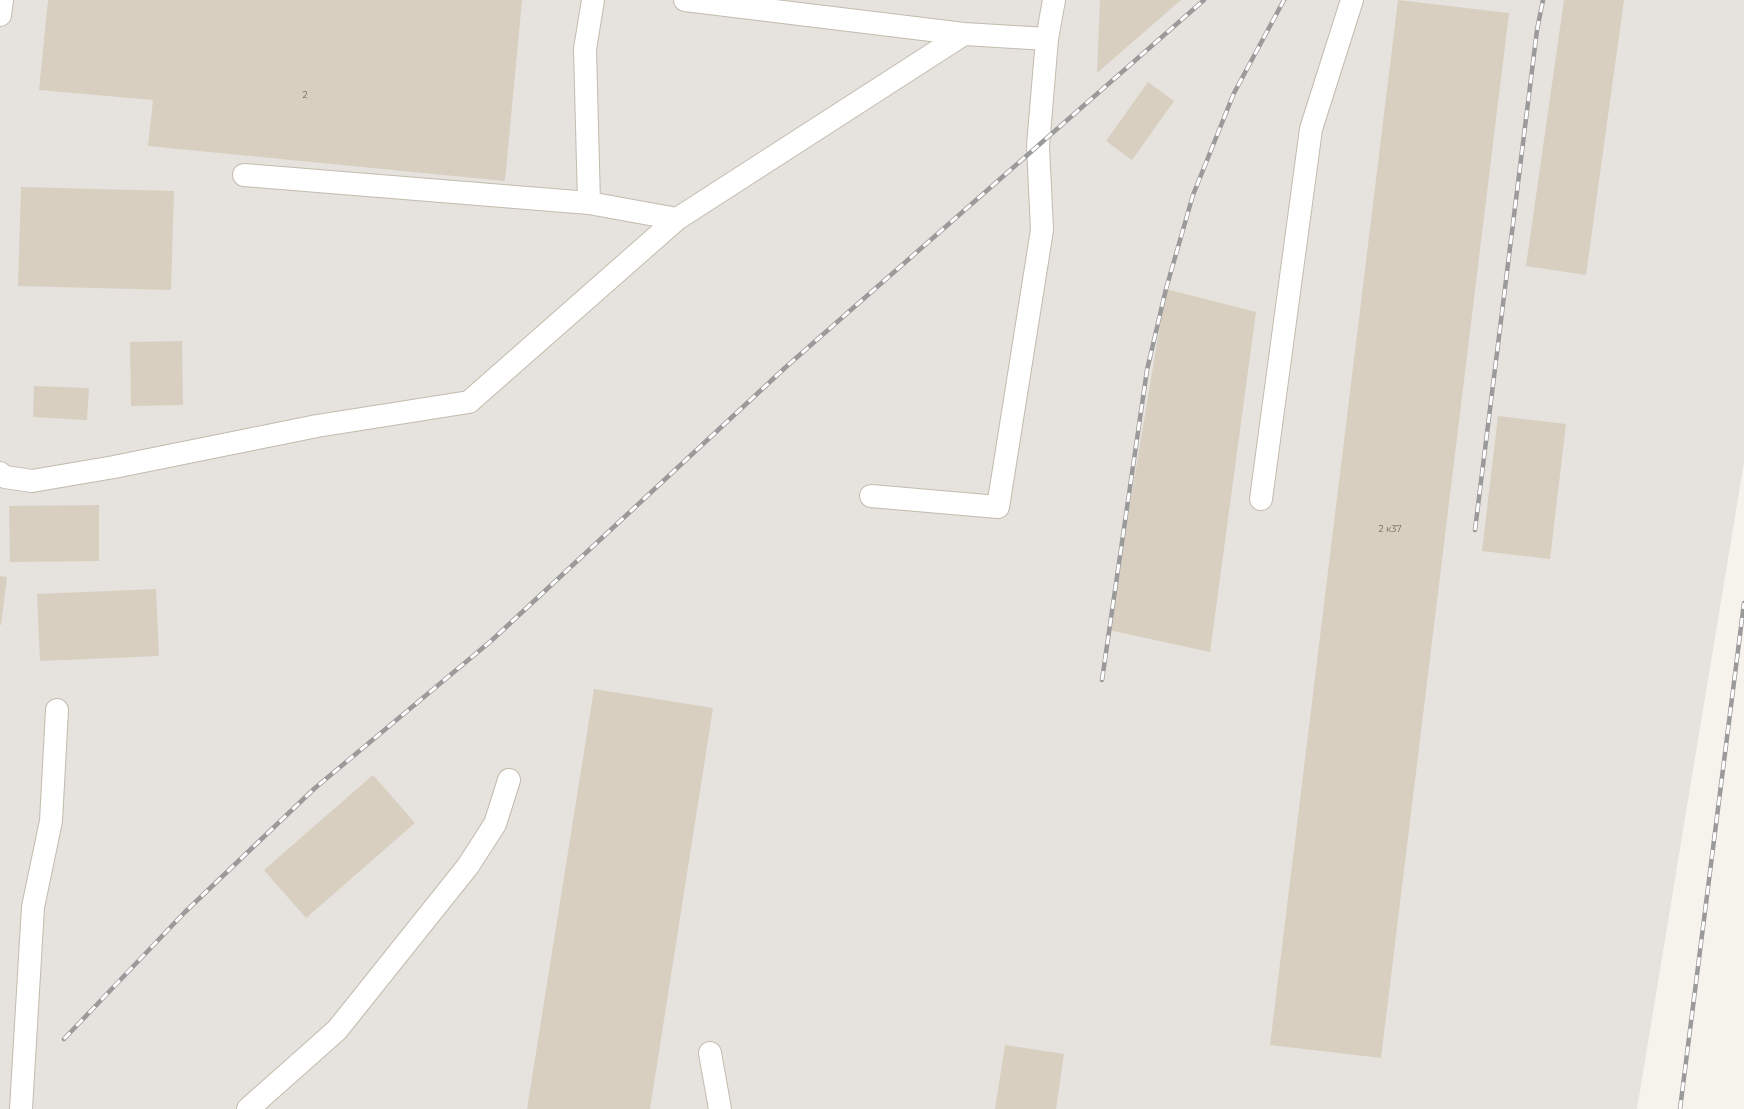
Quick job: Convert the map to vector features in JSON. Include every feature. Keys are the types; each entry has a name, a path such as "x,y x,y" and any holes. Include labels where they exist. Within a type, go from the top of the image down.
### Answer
{"lane":[{"path":"0,15 2,0"},
{"path":"589,203 585,49 594,0"},
{"path":"686,0 964,34 1047,39"},
{"path":"872,496 998,507 1042,230 1038,146 1047,39 1054,0"},
{"path":"1261,499 1311,129 1352,0"},
{"path":"0,473 6,477 32,481 114,467 317,426 470,402 677,219 964,34"},
{"path":"244,175 589,203 677,219"},
{"path":"21,1109 33,907 51,821 57,710"},
{"path":"248,1109 337,1030 468,866 495,824 509,780"},
{"path":"710,1053 720,1109"}],"shaded area":[{"path":"0,0 1744,0 1744,462 1637,1109 0,1109"}],"building":[{"path":"48,0 522,0 505,181 148,146 153,100 39,90"},
{"path":"1100,0 1181,0 1097,73"},
{"path":"1398,0 1509,13 1381,1058 1270,1045"},
{"path":"1564,0 1624,0 1586,275 1526,266"},
{"path":"1148,82 1174,101 1132,160 1106,141"},
{"path":"21,187 174,191 171,290 18,286"},
{"path":"1166,289 1256,312 1210,652 1109,630"},
{"path":"182,341 183,405 131,406 130,342"},
{"path":"34,386 89,388 87,420 33,417"},
{"path":"1498,416 1566,424 1550,559 1482,551"},
{"path":"99,505 99,561 10,562 9,506"},
{"path":"0,576 7,577 1,625 0,625"},
{"path":"156,589 159,656 40,661 37,594"},
{"path":"594,689 713,708 650,1109 527,1109"},
{"path":"373,775 415,823 306,918 264,870"},
{"path":"1005,1045 1064,1054 1056,1109 995,1109"}],"railway":[{"path":"64,1039 185,912 315,788 491,641 787,366 1204,0"},
{"path":"1102,680 1147,370 1166,289 1193,195 1234,93 1284,0"},
{"path":"1475,530 1537,30 1543,0"},
{"path":"1680,1109 1744,603"}]}
